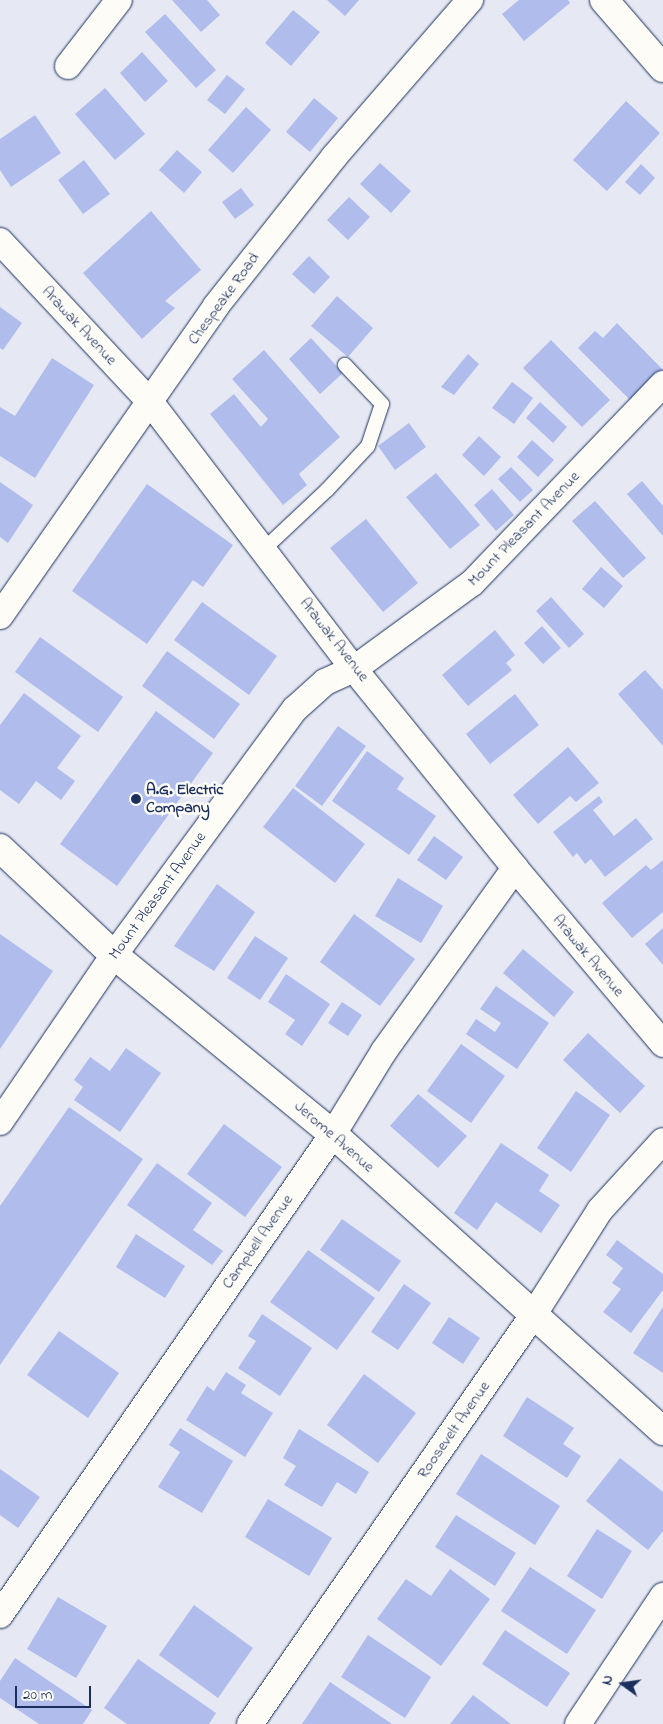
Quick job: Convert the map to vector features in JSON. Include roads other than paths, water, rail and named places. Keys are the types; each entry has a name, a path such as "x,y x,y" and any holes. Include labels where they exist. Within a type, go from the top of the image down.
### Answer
{"street":[{"path":"68,66 119,0"},
{"name":"Chespeake Road","path":"0,616 151,403 216,306 328,164 470,0"},
{"path":"604,0 663,68"},
{"name":"Arawak Avenue","path":"0,241 151,403 354,669 515,868 663,1044"},
{"name":"Mount Pleasant Avenue","path":"0,1122 114,955 295,709 325,682 354,669 472,583 663,384"},
{"name":"Jerome Avenue","path":"0,848 114,955 333,1134 663,1431"},
{"name":"Campbell Avenue","path":"0,1615 333,1134 384,1051 515,868"},
{"name":"Roosevelt Avenue","path":"250,1724 534,1314 600,1210 663,1141"},
{"path":"578,1724 663,1596"}],"lane":[{"path":"264,550 327,490 368,446 382,404 345,365"}],"place":[{"name":"A.G. Electric Company","path":"136,799"}]}
